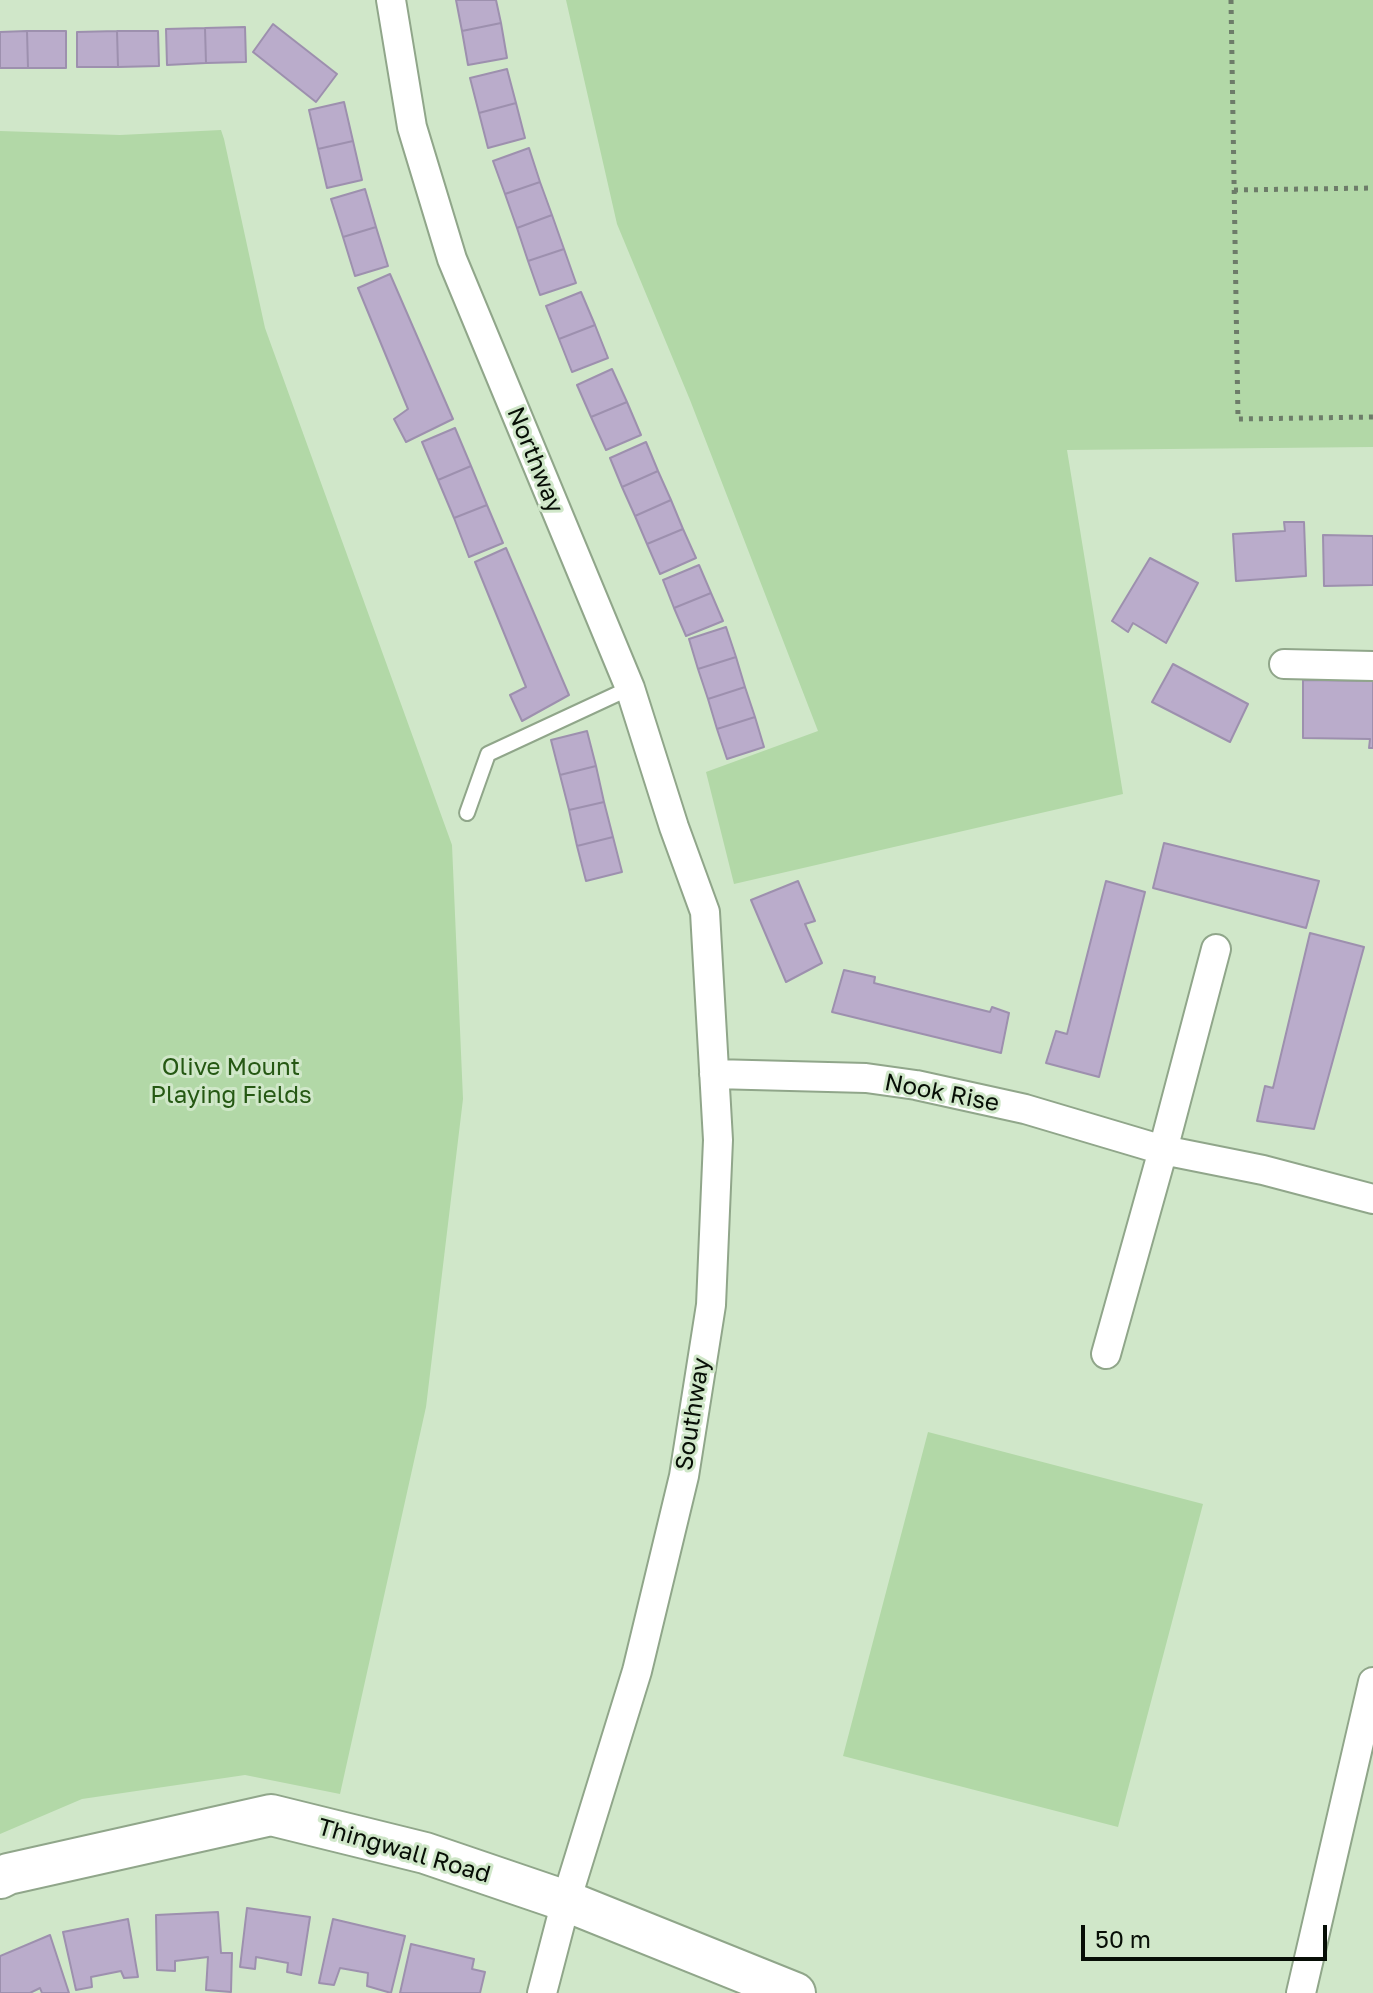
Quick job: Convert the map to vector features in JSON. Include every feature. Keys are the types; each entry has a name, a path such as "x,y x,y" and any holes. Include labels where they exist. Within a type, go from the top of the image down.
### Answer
{"street":[{"name":"Northway","path":"391,0 412,127 452,259 630,688 674,827 705,912"},
{"path":"1284,664 1373,666"},
{"name":"Southway","path":"542,1993 566,1901 637,1671 684,1476 711,1305 718,1140 705,912"},
{"path":"1106,1354 1216,949"},
{"name":"Nook Rise","path":"714,1074 866,1078 916,1085 1025,1109 1163,1150 1263,1170 1373,1199"},
{"path":"1301,1993 1373,1682"},
{"name":"Thingwall Road","path":"0,1878 271,1815 425,1853 566,1901 795,1993"}],"lane":[{"path":"467,813 488,754 630,688"}],"path":[{"path":"1231,0 1238,419 1373,417"},
{"path":"1234,190 1373,188"}],"green space":[{"path":"566,0 1373,0 1373,447 1067,450 1123,794 734,884 706,772 818,731 690,400 617,224"},
{"name":"Olive Mount Playing Fields","path":"221,130 265,328 452,845 463,1099 426,1407 340,1794 245,1775 82,1799 0,1834 0,131 120,135"},
{"path":"928,1432 1203,1504 1118,1827 843,1756"}],"building":[{"path":"456,0 496,0 501,23 462,31"},
{"path":"501,23 507,58 468,65 462,31"},
{"path":"273,24 337,74 316,102 253,52"},
{"path":"245,27 246,62 206,63 205,28"},
{"path":"205,28 206,63 167,65 166,29"},
{"path":"27,31 28,68 0,68 0,32"},
{"path":"27,31 66,31 66,68 28,68"},
{"path":"117,31 118,67 77,67 77,32"},
{"path":"117,31 158,31 159,66 118,67"},
{"path":"507,69 516,103 479,113 470,78"},
{"path":"344,102 353,141 318,149 309,110"},
{"path":"516,103 525,138 488,148 479,113"},
{"path":"353,141 362,180 327,188 318,149"},
{"path":"529,148 540,182 505,194 493,161"},
{"path":"540,182 552,215 517,228 505,194"},
{"path":"365,189 376,227 343,237 331,199"},
{"path":"552,215 564,249 528,261 517,228"},
{"path":"376,227 388,266 355,276 343,237"},
{"path":"564,249 576,283 540,295 528,261"},
{"path":"390,274 453,419 406,442 394,419 408,409 358,288"},
{"path":"581,292 595,325 559,339 546,306"},
{"path":"595,325 608,358 572,372 559,339"},
{"path":"612,369 627,402 591,417 577,385"},
{"path":"627,402 641,435 606,450 591,417"},
{"path":"455,428 471,466 438,480 422,442"},
{"path":"646,442 658,471 622,487 610,458"},
{"path":"471,466 487,505 454,518 438,480"},
{"path":"658,471 671,500 635,516 622,487"},
{"path":"671,500 683,529 647,544 635,516"},
{"path":"487,505 503,543 469,557 454,518"},
{"path":"1284,522 1304,522 1306,576 1236,581 1233,534 1285,531"},
{"path":"683,529 696,558 660,574 647,544"},
{"path":"1323,535 1373,536 1373,585 1324,586"},
{"path":"506,548 569,695 522,721 510,695 526,687 475,562"},
{"path":"1150,558 1198,583 1166,643 1133,623 1128,632 1112,621"},
{"path":"699,565 711,593 674,608 663,580"},
{"path":"711,593 723,621 686,636 674,608"},
{"path":"726,627 736,657 698,669 689,639"},
{"path":"736,657 745,687 708,699 698,669"},
{"path":"1173,664 1248,704 1230,742 1152,702"},
{"path":"1303,680 1373,681 1373,748 1369,748 1370,739 1303,738"},
{"path":"745,687 755,717 717,729 708,699"},
{"path":"755,717 764,747 727,759 717,729"},
{"path":"587,731 596,766 560,775 551,740"},
{"path":"596,766 604,802 569,810 560,775"},
{"path":"604,802 613,837 577,846 569,810"},
{"path":"613,837 622,872 586,881 577,846"},
{"path":"1164,843 1319,881 1306,928 1153,888"},
{"path":"798,881 815,921 805,924 822,963 786,982 751,900"},
{"path":"1106,881 1145,892 1099,1077 1046,1063 1056,1031 1067,1034"},
{"path":"1310,933 1364,947 1314,1129 1257,1121 1265,1086 1273,1088"},
{"path":"844,970 875,977 874,983 990,1012 992,1007 1009,1013 1001,1053 832,1012"},
{"path":"247,1908 310,1917 301,1975 287,1972 288,1963 256,1957 255,1969 240,1967"},
{"path":"218,1912 221,1953 232,1953 231,1992 206,1990 208,1957 175,1961 175,1971 157,1970 156,1915"},
{"path":"128,1919 138,1977 124,1978 121,1971 91,1977 92,1987 76,1990 63,1932"},
{"path":"333,1919 405,1936 391,1993 367,1986 368,1973 340,1968 334,1985 319,1983"},
{"path":"50,1935 69,1993 42,1993 40,1988 30,1993 0,1993 0,1956"},
{"path":"411,1944 474,1959 472,1969 485,1972 480,1993 400,1993"}]}
